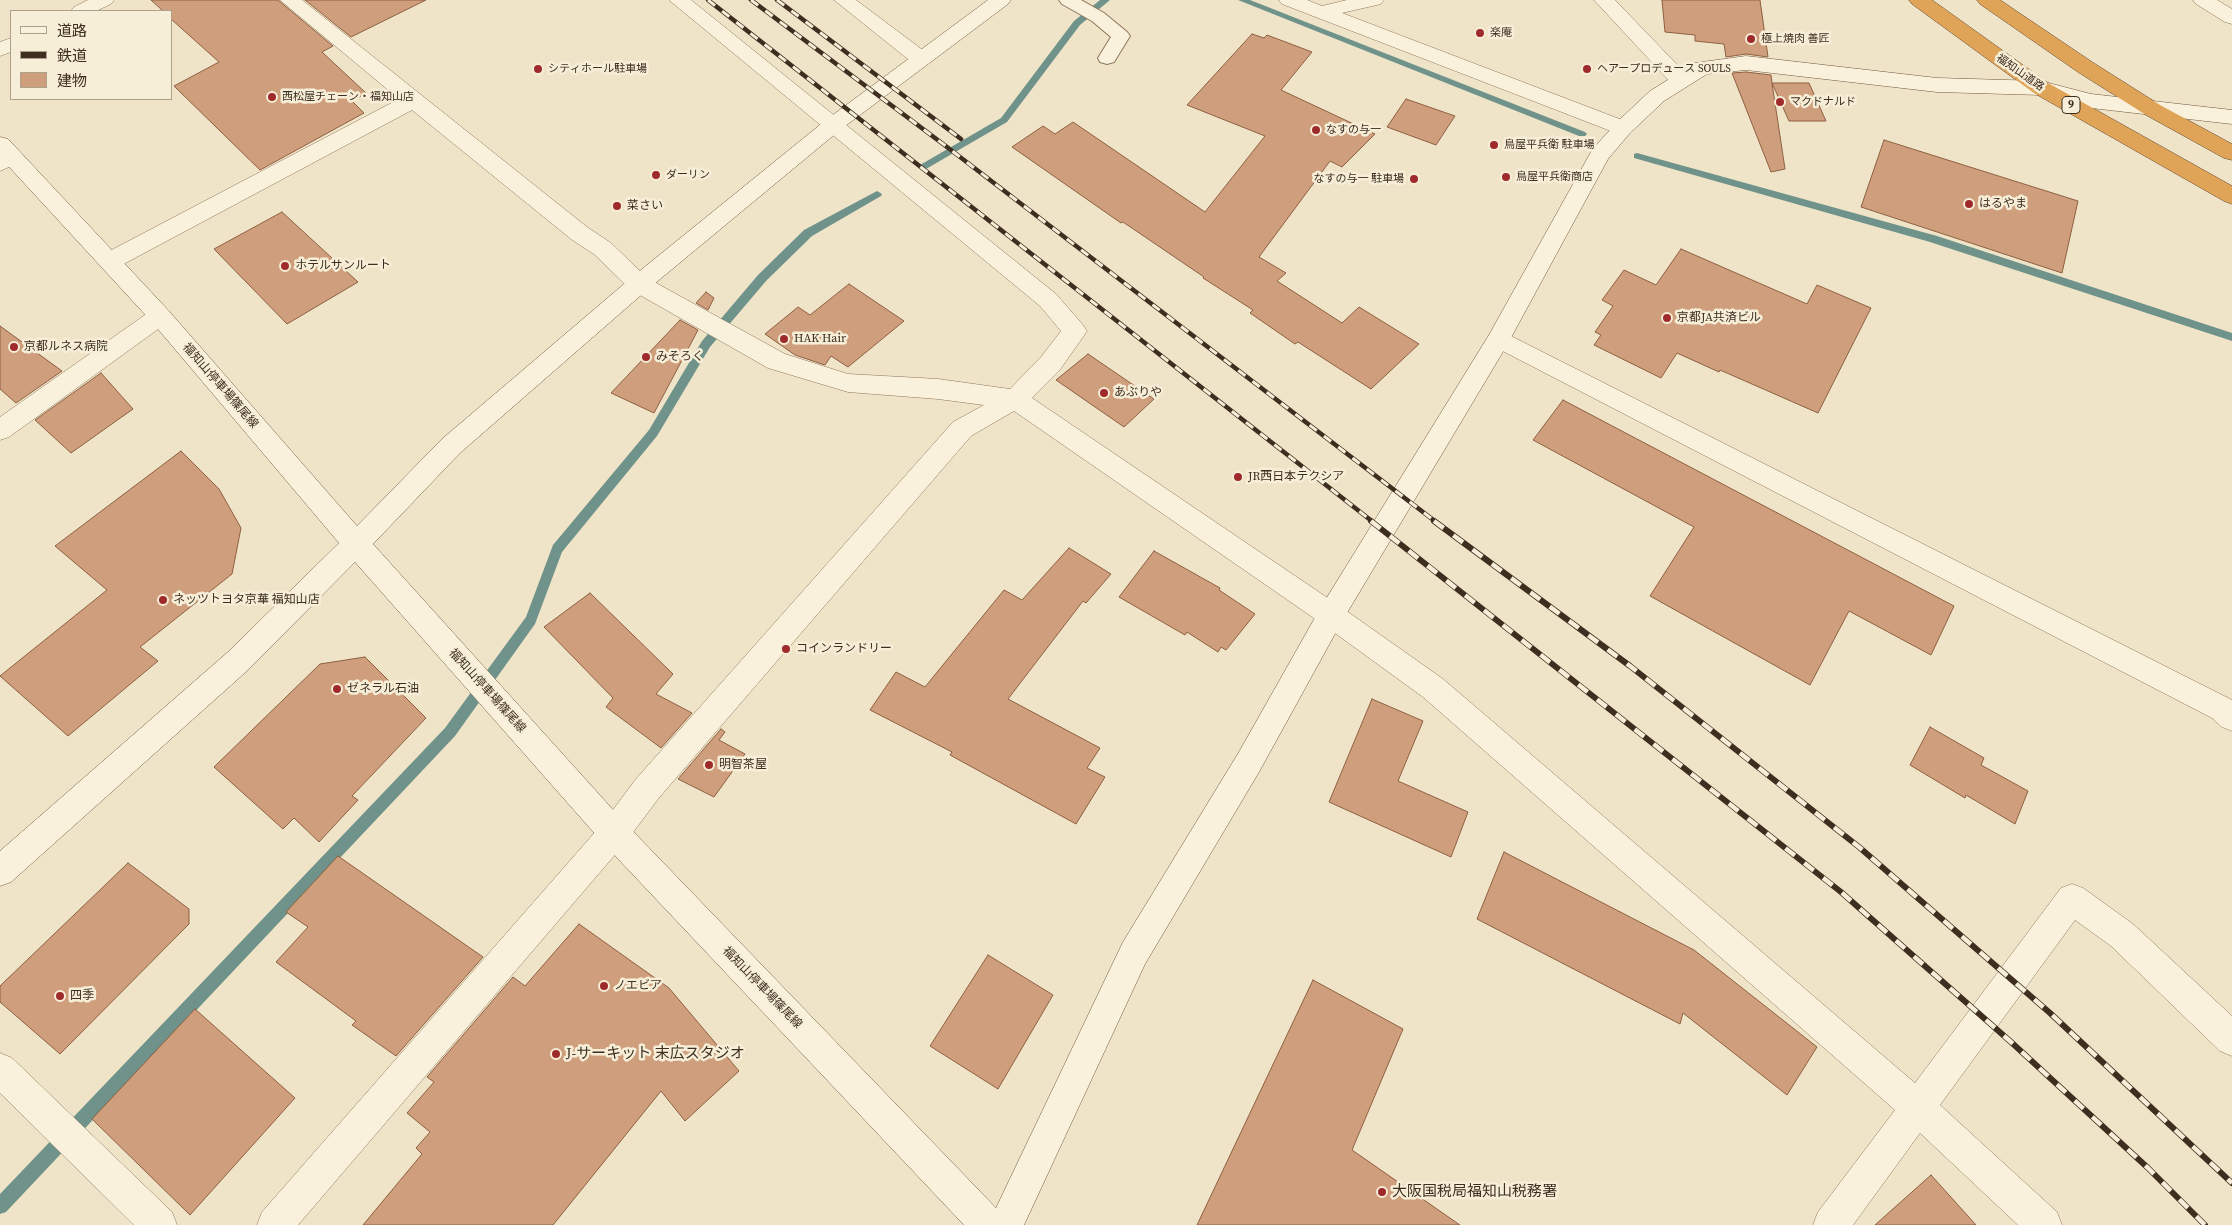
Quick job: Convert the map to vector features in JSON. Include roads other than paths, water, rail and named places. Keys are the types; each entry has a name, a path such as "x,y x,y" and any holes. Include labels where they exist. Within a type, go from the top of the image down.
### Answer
{"highway":[{"name":"福知山道路","path":"1919,0 2041,88 2232,196"},
{"path":"1987,0 2077,62 2153,110 2232,153"}],"street":[{"path":"83,10 104,0"},
{"path":"290,0 579,233 603,249 639,284 777,362 848,383 938,389 1015,399 1331,615 1434,688 1917,1107 2044,1225"},
{"path":"275,1225 614,833 647,789 962,430 1015,399 1050,364 1075,331 1048,300 679,0"},
{"path":"844,0 921,58"},
{"path":"0,871 238,661 451,446 639,284 833,125 1001,0"},
{"path":"1289,0 1624,128"},
{"path":"1320,12 1374,0"},
{"path":"1604,0 1680,80"},
{"path":"2203,0 2232,18"},
{"path":"1006,1225 1134,953 1249,762 1331,615 1499,339 1521,296 1600,156 1624,128 1657,96 1702,68 1746,63 1937,85 2041,88 2091,102 2232,117"},
{"path":"110,261 414,100"},
{"name":"福知山停車場篠尾線","path":"4,155 110,261 160,316 356,544 614,833 988,1225"},
{"path":"0,430 160,316"},
{"path":"1499,339 2222,709 2232,718"},
{"path":"1831,1225 2072,899 2122,935 2232,1039"},
{"path":"0,1070 159,1225"}],"lane":[{"path":"1070,1 1098,17 1121,36 1107,58"}],"waterway":[{"path":"923,167 1004,120 1077,23 1106,0"},
{"path":"1242,0 1582,134"},
{"path":"1637,156 1933,239 2232,337"},
{"path":"0,1206 450,732 531,620 557,549 653,433 706,344 762,278 808,233 877,194"}],"railway":[{"path":"708,0 1373,522"},
{"path":"751,0 947,147 1436,522"},
{"path":"777,0 961,139"},
{"path":"1371,521 1841,892 2011,1042 2148,1168 2205,1225"},
{"path":"1434,521 1630,666 1859,847 2050,1013 2232,1183"}],"place":[{"name":"楽庵","path":"1480,33"},
{"name":"極上焼肉 善匠","path":"1751,39"},
{"name":"シティホール駐車場","path":"538,69"},
{"name":"ヘアープロデュース SOULS","path":"1587,69"},
{"name":"西松屋チェーン・福知山店","path":"272,97"},
{"name":"マクドナルド","path":"1780,102"},
{"name":"なすの与一","path":"1316,130"},
{"name":"鳥屋平兵衛 駐車場","path":"1494,145"},
{"name":"ダーリン","path":"656,175"},
{"name":"鳥屋平兵衛商店","path":"1506,177"},
{"name":"なすの与一 駐車場","path":"1414,179"},
{"name":"はるやま","path":"1969,204"},
{"name":"菜さい","path":"617,206"},
{"name":"ホテルサンルート","path":"285,266"},
{"name":"京都JA共済ビル","path":"1667,318"},
{"name":"HAK Hair","path":"784,339"},
{"name":"京都ルネス病院","path":"14,347"},
{"name":"みそろく","path":"646,357"},
{"name":"あぶりや","path":"1104,393"},
{"name":"JR西日本テクシア","path":"1238,477"},
{"name":"ネッツトヨタ京華 福知山店","path":"163,600"},
{"name":"コインランドリー","path":"786,649"},
{"name":"ゼネラル石油","path":"337,689"},
{"name":"明智茶屋","path":"709,765"},
{"name":"ノエビア","path":"604,986"},
{"name":"四季","path":"60,996"},
{"name":"J-サーキット 末広スタジオ","path":"556,1054"},
{"name":"大阪国税局福知山税務署","path":"1382,1192"}]}
